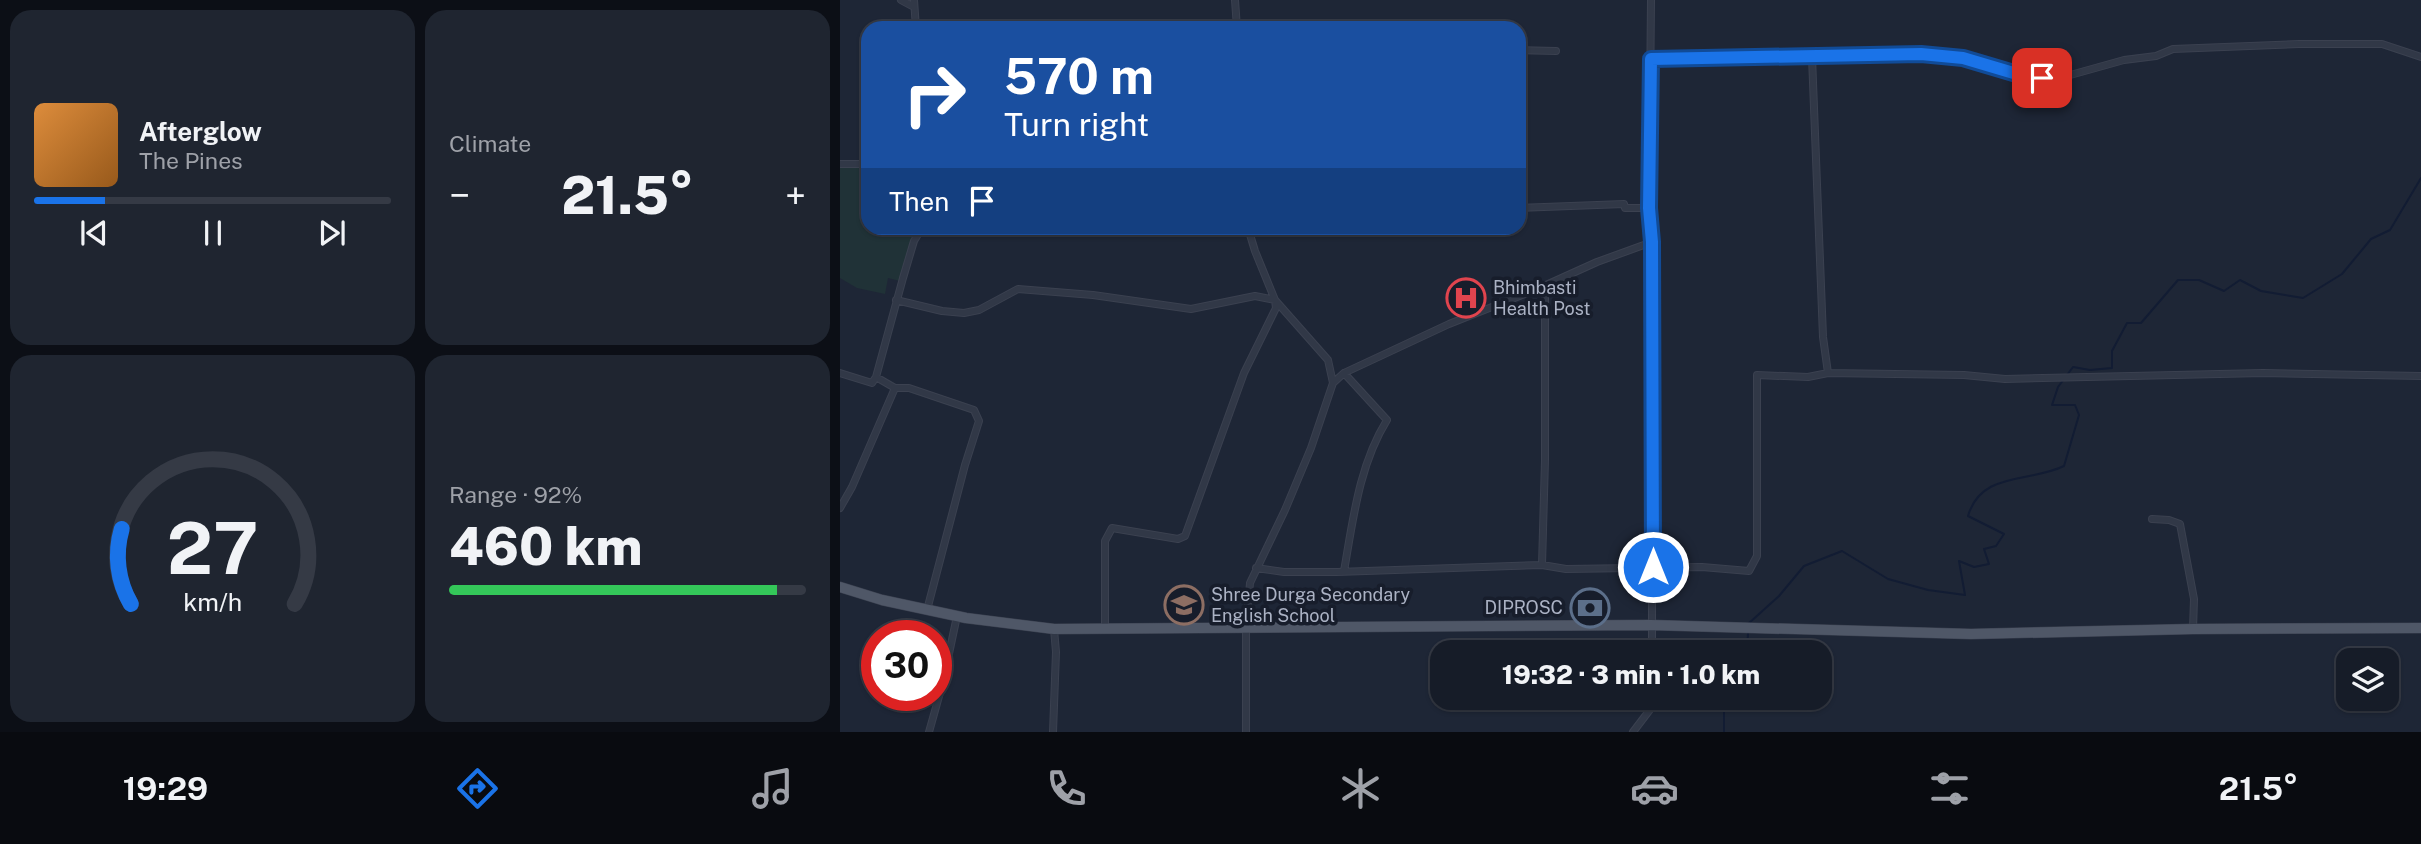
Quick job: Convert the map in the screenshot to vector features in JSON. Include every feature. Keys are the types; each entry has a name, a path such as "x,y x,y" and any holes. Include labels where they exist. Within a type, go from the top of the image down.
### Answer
{"main road":[{"path":"840,587 882,600 957,616 1054,629 1651,625 1971,634 2421,628"}],"street":[{"path":"901,0 914,3 915,21"},
{"path":"1235,0 1236,21"},
{"path":"1651,0 1649,208 1652,242 1652,640"},
{"path":"1651,59 1921,54 1963,58 2027,77 2056,79 2173,50 2300,44 2382,44 2421,57"},
{"path":"1526,50 1556,51"},
{"path":"1812,57 1823,337 1828,373"},
{"path":"840,164 861,164"},
{"path":"1526,208 1624,204 1625,208 1649,208"},
{"path":"840,373 872,383 876,377 896,300 918,235"},
{"path":"1250,235 1276,300 1328,359 1333,383"},
{"path":"1246,732 1246,629 1250,583 1296,485 1333,383 1344,373 1448,324 1652,242"},
{"path":"1542,565 1545,285"},
{"path":"896,300 942,311 964,313 979,310 1018,289 1093,295 1191,309 1255,296 1276,300"},
{"path":"1105,628 1105,541 1112,528 1178,539 1185,536 1244,373 1276,308 1276,300"},
{"path":"1344,373 1387,420 1369,455 1344,571"},
{"path":"1256,568 1284,572 1542,565 1566,569 1702,567 1749,571 1757,556 1757,375 1964,375 2006,379 2263,373 2421,376"},
{"path":"876,377 895,388 909,388 974,410 979,421 927,610"},
{"path":"840,508 852,487 895,388"},
{"path":"2152,519 2180,524 2194,599 2193,629"},
{"path":"929,732 957,616"},
{"path":"1052,732 1056,652 1054,629"},
{"path":"1633,732 1650,710"}],"shaded area":[{"path":"840,166 861,166 861,235 913,237 900,281 888,278 885,294 857,288 840,278"}],"waterway":[{"path":"2067,375 2073,367 2090,370 2112,368 2112,351 2127,323 2141,323 2178,280 2199,280 2224,291 2240,280 2261,291 2303,298 2342,274 2371,239 2390,230 2421,178"},
{"path":"1748,624 1779,596 1804,566 1842,551 1888,579 1928,590 1965,595 1959,561 1974,567 1989,564 1984,549 1996,546 2004,534 1968,516 1974,502 1995,485 2064,466 2079,415 2075,405 2052,405 2064,379"},
{"path":"1748,634 1748,640"},
{"path":"1724,710 1724,732"}],"place":[{"name":"Bhimbasti Health Post","path":"1466,298"},
{"name":"Shree Durga Secondary English School","path":"1184,605"},
{"name":"DIPROSC","path":"1590,608"}],"route":[{"path":"1653,567 1652,242 1649,208 1651,59 1921,54 1963,58 1995,65 2027,77 2042,78"}]}
